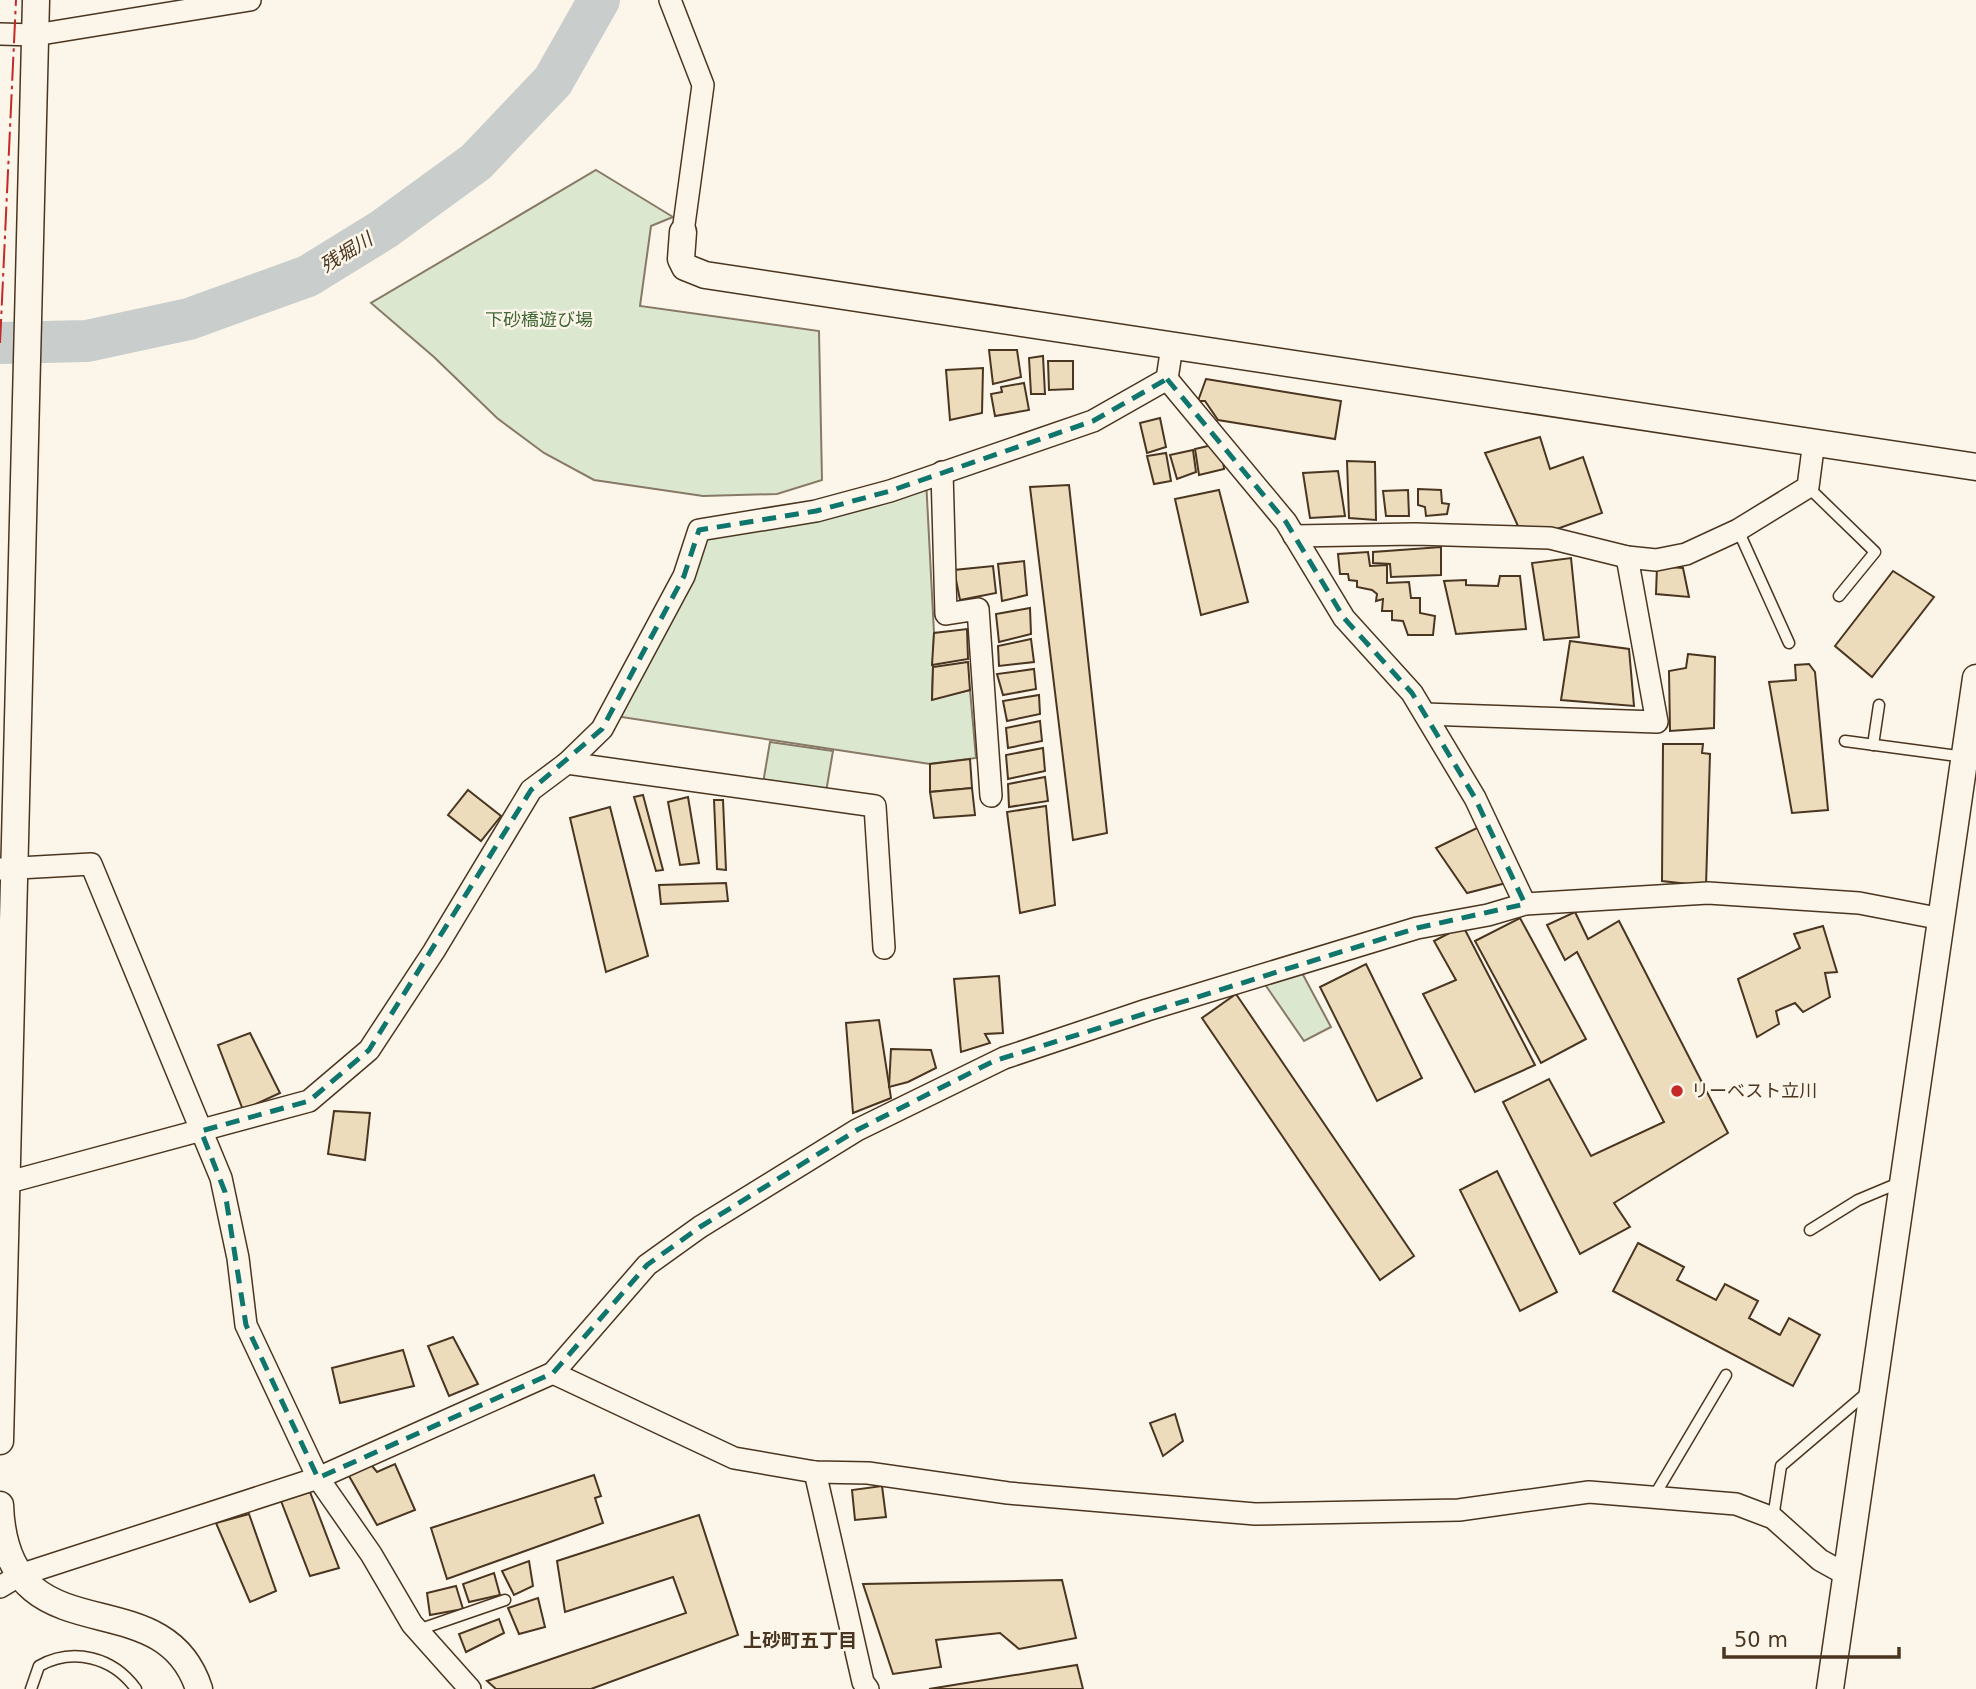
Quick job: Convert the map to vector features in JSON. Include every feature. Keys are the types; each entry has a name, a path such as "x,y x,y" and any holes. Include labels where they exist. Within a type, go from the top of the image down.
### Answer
{"street":[{"path":"0,1441 9,1182 8,869 28,367 36,0"},
{"path":"0,34 35,35 250,0"},
{"path":"670,0 703,85 681,260 693,273 1976,467"},
{"path":"1172,346 1167,379 1294,536 1344,618 1412,692 1475,798 1525,904"},
{"path":"9,1182 309,1101 369,1050 434,951 531,790 567,763 602,729 684,576 699,530 816,511 890,491 1093,421 1167,379"},
{"path":"1294,536 1428,534 1550,538 1627,557 1656,559 1686,554 1738,530 1808,487 1814,441"},
{"path":"942,472 946,614 978,609 991,796"},
{"path":"1424,714 1657,722 1627,557"},
{"path":"1830,1689 1976,678"},
{"path":"567,763 876,806 884,948"},
{"path":"8,869 90,864 225,1192 238,1258 246,1325 318,1478 371,1554 418,1630 470,1689"},
{"path":"10,1581 318,1478 553,1373 647,1265 700,1227 857,1130 994,1061 1147,1010 1417,928 1488,915 1525,904 1708,892 1859,903 1942,919"},
{"path":"553,1373 734,1458 814,1472 868,1473 1008,1493 1255,1514 1459,1510 1589,1492 1736,1504 1773,1518 1820,1560 1847,1575"},
{"path":"814,1472 863,1682 868,1689"},
{"path":"0,1505 10,1581"},
{"path":"10,1581 61,1608 124,1621 152,1633 180,1656 199,1689"}],"lane":[{"path":"1808,487 1875,552 1839,596"},
{"path":"1738,530 1789,643"},
{"path":"1874,744 1879,705"},
{"path":"1844,741 1965,757"},
{"path":"1810,1230 1858,1200 1904,1181"},
{"path":"1653,1498 1726,1374"},
{"path":"1773,1518 1780,1466 1872,1387"},
{"path":"418,1630 505,1600"},
{"path":"30,1689 39,1666 56,1657 78,1656 107,1662 121,1671 136,1689"}],"highlighted area":[{"path":"1167,379 1286,522 1344,618 1412,693 1475,798 1525,904 1417,928 994,1061 857,1130 700,1227 647,1265 553,1373 318,1478 246,1325 225,1192 201,1131 309,1101 369,1050 531,790 602,729 684,576 699,530 816,511 890,491 1093,421"}],"green space":[{"name":"下砂橋遊び場","path":"596,170 673,217 651,226 640,306 819,331 822,480 777,494 703,496 594,480 544,453 497,418 434,357 371,303"},
{"path":"926,479 934,633 932,699 970,690 976,758 930,764 615,716 701,537"},
{"path":"770,742 833,751 826,792 763,783"},
{"path":"1301,971 1331,1027 1304,1041 1264,983"}],"building":[{"path":"989,350 1017,350 1021,377 993,384"},
{"path":"1043,356 1045,394 1031,394 1029,358"},
{"path":"1048,361 1073,361 1073,389 1049,390"},
{"path":"983,368 982,413 950,420 946,370"},
{"path":"1206,379 1341,401 1335,439 1218,420 1205,401 1198,401"},
{"path":"1024,383 1029,410 995,416 991,394 1002,392 1001,387"},
{"path":"1160,418 1166,447 1147,453 1140,423"},
{"path":"1540,437 1550,469 1583,457 1602,513 1554,530 1518,526 1485,453"},
{"path":"1221,443 1224,469 1199,475 1195,449"},
{"path":"1193,450 1196,472 1177,479 1170,455"},
{"path":"1166,453 1171,481 1154,484 1147,456"},
{"path":"1347,461 1375,462 1376,520 1349,518"},
{"path":"1338,471 1345,516 1310,518 1303,473"},
{"path":"1069,485 1107,833 1073,840 1030,487"},
{"path":"1418,489 1441,490 1442,503 1449,504 1447,514 1426,516 1425,507 1418,505"},
{"path":"1219,490 1248,602 1201,615 1175,499"},
{"path":"1408,490 1409,516 1386,516 1383,491"},
{"path":"1441,547 1441,575 1391,577 1390,564 1373,563 1373,552"},
{"path":"1368,552 1370,566 1387,565 1387,583 1409,582 1411,598 1420,598 1420,613 1435,616 1433,635 1408,635 1403,621 1392,620 1392,611 1382,611 1383,599 1376,601 1377,594 1372,590 1357,587 1357,581 1349,580 1348,574 1340,574 1338,554"},
{"path":"1571,558 1579,637 1544,640 1532,563"},
{"path":"1024,561 1027,595 1002,601 998,564"},
{"path":"993,566 996,593 960,600 954,570"},
{"path":"1657,566 1683,568 1689,597 1656,594"},
{"path":"1893,571 1934,597 1872,677 1835,646"},
{"path":"1500,576 1520,576 1526,629 1456,634 1444,581 1466,580 1466,585 1498,586"},
{"path":"1030,608 1031,634 999,642 996,614"},
{"path":"967,629 968,659 932,665 934,633"},
{"path":"1031,639 1034,662 999,666 998,646"},
{"path":"1570,641 1629,649 1634,706 1561,700"},
{"path":"1688,654 1715,657 1714,728 1670,731 1669,671 1686,668"},
{"path":"968,662 970,690 932,700 933,667"},
{"path":"1809,664 1815,672 1828,810 1792,813 1769,682 1796,680 1795,665"},
{"path":"1034,669 1036,689 1003,695 997,674"},
{"path":"1039,695 1040,714 1007,721 1003,701"},
{"path":"1040,721 1042,741 1008,748 1006,728"},
{"path":"1663,744 1703,744 1702,753 1710,754 1706,886 1662,881"},
{"path":"1043,748 1045,771 1008,779 1006,755"},
{"path":"970,759 972,788 930,792 930,764"},
{"path":"1045,777 1048,801 1009,807 1008,784"},
{"path":"972,788 975,815 934,818 930,792"},
{"path":"468,790 501,816 481,841 448,815"},
{"path":"643,795 663,870 656,871 634,797"},
{"path":"688,797 699,863 680,865 668,802"},
{"path":"714,800 723,800 726,870 717,869"},
{"path":"1046,806 1055,905 1020,913 1007,812"},
{"path":"610,807 648,956 606,972 570,818"},
{"path":"1481,826 1510,882 1467,893 1436,848"},
{"path":"726,883 728,901 661,904 659,885"},
{"name":"リーベスト立川","path":"1575,912 1588,939 1619,921 1728,1133 1614,1203 1630,1227 1580,1254 1503,1102 1549,1079 1591,1156 1664,1122 1577,952 1565,960 1547,925"},
{"path":"1520,918 1586,1039 1541,1063 1475,941"},
{"path":"1463,926 1535,1065 1475,1092 1423,994 1456,980 1434,941"},
{"path":"1823,926 1837,972 1825,973 1830,997 1803,1012 1795,1003 1776,1011 1779,1024 1757,1037 1738,979 1800,948 1794,934"},
{"path":"1366,964 1422,1078 1377,1101 1320,987"},
{"path":"999,976 1003,1033 985,1034 990,1043 961,1052 954,979"},
{"path":"1236,994 1414,1256 1380,1280 1202,1018"},
{"path":"879,1020 891,1098 853,1113 846,1023"},
{"path":"250,1033 280,1093 243,1110 218,1045"},
{"path":"891,1049 931,1050 936,1068 908,1082 889,1087"},
{"path":"334,1111 370,1113 365,1160 328,1154"},
{"path":"1497,1171 1557,1292 1520,1311 1460,1190"},
{"path":"1638,1243 1684,1267 1677,1280 1716,1300 1725,1284 1758,1301 1749,1318 1780,1335 1789,1318 1820,1335 1793,1386 1613,1291"},
{"path":"453,1337 478,1384 449,1396 428,1346"},
{"path":"403,1350 414,1386 340,1403 332,1368"},
{"path":"1175,1414 1183,1441 1163,1456 1150,1423"},
{"path":"368,1461 377,1472 395,1464 415,1510 377,1525 345,1469"},
{"path":"594,1475 601,1496 595,1498 603,1523 447,1579 431,1528"},
{"path":"882,1486 886,1517 855,1520 852,1490"},
{"path":"310,1492 339,1568 310,1576 281,1501"},
{"path":"249,1514 276,1591 250,1602 216,1523"},
{"path":"699,1515 738,1635 591,1689 496,1689 487,1681 686,1613 673,1577 565,1612 557,1561"},
{"path":"529,1561 533,1586 514,1595 502,1571"},
{"path":"494,1573 500,1595 469,1602 463,1584"},
{"path":"1062,1580 1076,1638 1019,1649 1000,1633 936,1640 941,1667 893,1674 863,1584"},
{"path":"456,1586 463,1609 430,1615 427,1593"},
{"path":"538,1598 545,1627 519,1634 508,1608"},
{"path":"499,1619 504,1633 466,1652 459,1634"},
{"path":"1077,1665 1083,1689 929,1689"}],"waterway":[{"name":"残堀川","path":"0,343 87,341 189,319 308,276 384,229 476,162 553,81 599,0"}],"power":[{"path":"0,343 16,0"}],"place":[{"name":"リーベスト立川","path":"1677,1091"}],"district":[{"name":"上砂町五丁目","path":"800,1640"}]}
